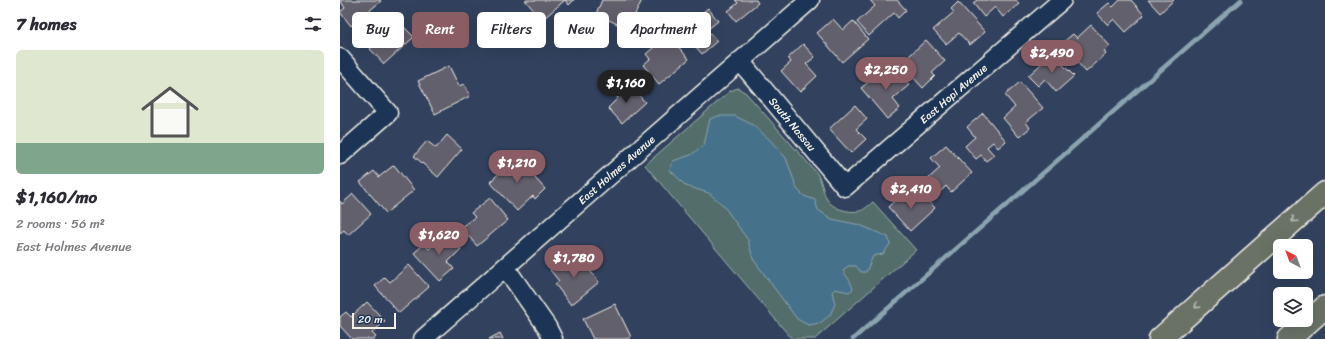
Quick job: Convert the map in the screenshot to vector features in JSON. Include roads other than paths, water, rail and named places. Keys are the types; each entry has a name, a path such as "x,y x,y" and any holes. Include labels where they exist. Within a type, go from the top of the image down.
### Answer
{"highway":[{"path":"1160,339 1324,193"},
{"path":"1289,339 1325,307"}],"street":[{"name":"East Hopi Avenue","path":"845,187 1062,0"},
{"name":"East Holmes Avenue","path":"423,339 506,268 740,61 801,3"},
{"path":"340,58 388,113 340,155"},
{"name":"South Nassau","path":"740,61 845,187"},
{"path":"506,268 547,327 553,339"}],"water":[{"path":"718,116 735,116 753,125 770,140 786,158 797,189 804,196 815,200 818,210 832,219 860,225 888,237 890,244 883,254 873,256 866,272 861,272 856,266 848,266 843,271 850,281 853,289 849,292 835,289 832,292 835,304 830,315 820,323 808,325 797,319 753,259 748,240 723,205 709,193 686,186 670,170 673,161 691,155 704,145 710,119"}],"waterway":[{"path":"853,339 1241,0"}]}
